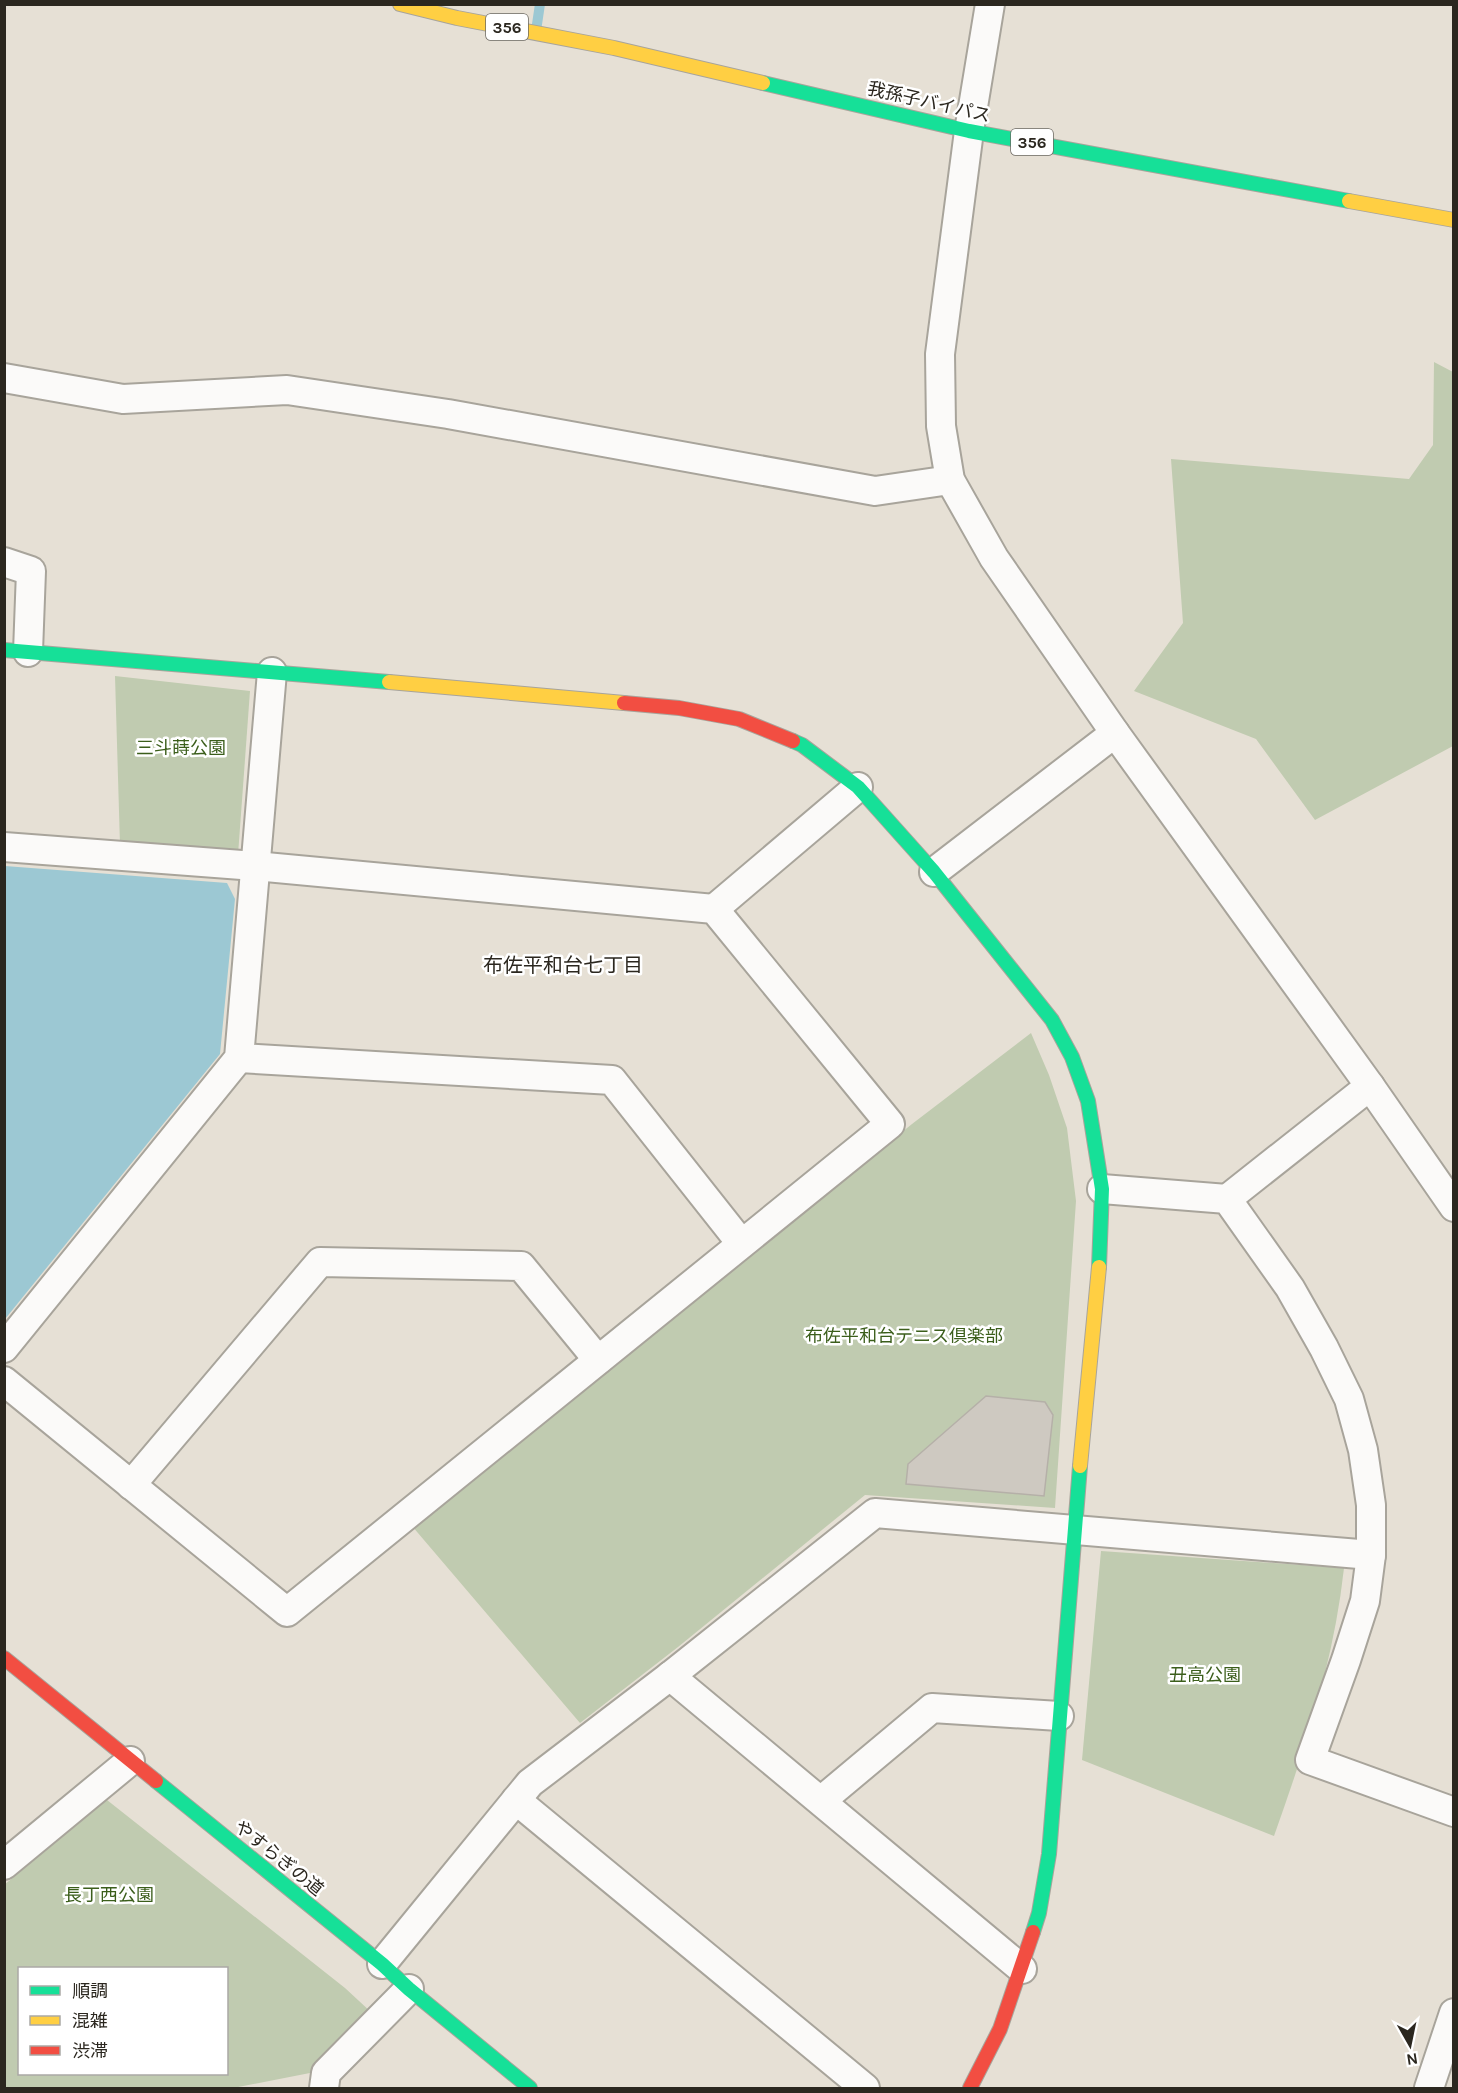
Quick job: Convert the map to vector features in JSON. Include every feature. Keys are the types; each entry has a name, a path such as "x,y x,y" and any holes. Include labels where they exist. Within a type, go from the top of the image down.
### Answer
{"main road":[{"name":"我孫子バイパス","path":"400,4 457,18 614,48 969,131 1454,220"},
{"path":"16,651 680,708 739,719 802,745 858,787 934,872 1052,1020 1072,1057 1088,1101 1102,1189 1101,1245 1074,1529 1049,1854 1039,1913 1022,1969 1000,2029 970,2088"},
{"name":"やすらぎの道","path":"4,1658 382,1964 409,1989 530,2088"}],"street":[{"path":"990,4 969,131 940,354 941,426 950,480 994,558 1115,733 1370,1086 1454,1207"},
{"path":"4,378 123,399 287,390 448,414 875,491 950,480"},
{"path":"4,562 31,571 16,651"},
{"path":"4,1348 239,1058 272,672"},
{"path":"934,872 1115,733"},
{"path":"714,909 858,787"},
{"path":"4,847 255,866 714,909 890,1124 287,1612 4,1381"},
{"path":"239,1058 612,1080 741,1243"},
{"path":"1102,1189 1227,1199 1370,1086"},
{"path":"1227,1199 1290,1288 1324,1348 1349,1399 1363,1450 1371,1505 1371,1555 1365,1601 1310,1760 1454,1812"},
{"path":"131,1485 320,1262 521,1266 598,1360"},
{"path":"382,1964 530,1783 670,1676 875,1513 1371,1555"},
{"path":"670,1676 822,1800 1022,1969"},
{"path":"822,1800 932,1708 1059,1716"},
{"path":"4,1865 130,1761"},
{"path":"516,1800 866,2088"},
{"path":"324,2088 326,2073 409,1989"},
{"path":"1429,2088 1454,2013"}],"green space":[{"path":"1434,362 1453,372 1453,746 1315,820 1256,739 1134,691 1183,623 1171,459 1409,479 1433,445"},
{"name":"三斗蒔公園","path":"115,676 250,691 238,855 120,845"},
{"name":"布佐平和台テニス倶楽部","path":"1031,1033 1049,1075 1067,1128 1076,1201 1055,1508 865,1495 678,1647 580,1723 412,1526 912,1124"},
{"name":"丑高公園","path":"1101,1551 1344,1568 1326,1670 1297,1770 1274,1836 1082,1760"},
{"name":"長丁西公園","path":"107,1800 345,1988 372,2013 315,2072 233,2088 5,2088 4,1885"}],"water":[{"path":"5,866 227,883 235,899 220,1054 5,1319"}],"building":[{"path":"986,1396 1045,1402 1053,1415 1044,1496 906,1484 908,1464"}],"waterway":[{"path":"536,31 540,4"}],"traffic: fast":[{"path":"763,83 969,131 1349,201"},
{"path":"4,650 389,682"},
{"path":"793,741 802,745 858,787 934,872 1052,1020 1072,1057 1088,1101 1102,1189 1099,1267"},
{"path":"1033,1932 1039,1913 1049,1854 1080,1466"},
{"path":"156,1781 382,1964 409,1989 530,2088"}],"traffic: slow":[{"path":"400,4 457,18 614,48 763,83"},
{"path":"1349,201 1454,220"},
{"path":"389,682 624,703"},
{"path":"1080,1466 1099,1267"}],"traffic: jam":[{"path":"624,703 679,708 739,719 793,741"},
{"path":"4,1658 156,1781"},
{"path":"970,2088 1000,2029 1033,1932"}],"district":[{"name":"布佐平和台七丁目","path":"563,965"}]}
